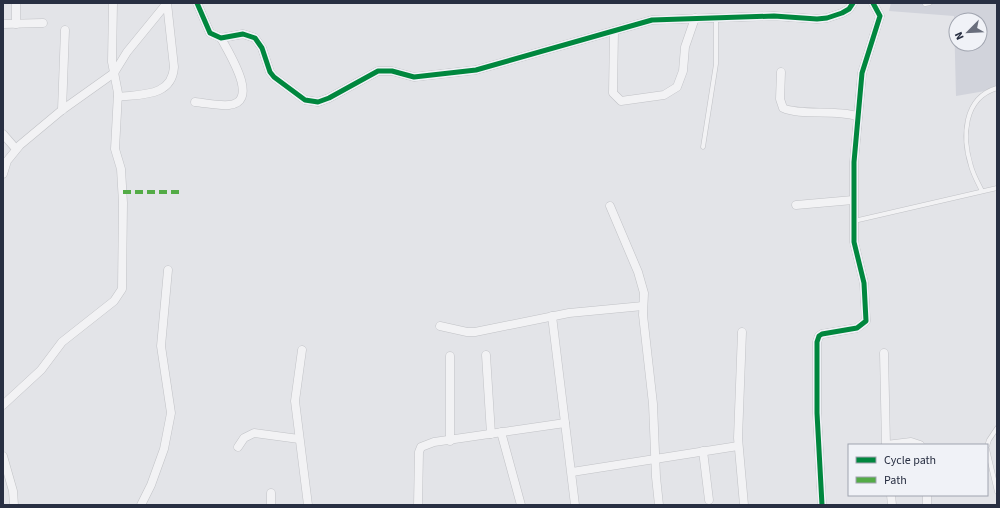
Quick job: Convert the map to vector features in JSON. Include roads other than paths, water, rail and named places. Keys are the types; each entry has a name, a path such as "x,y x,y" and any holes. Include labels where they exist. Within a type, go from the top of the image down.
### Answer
{"street":[{"path":"16,3 16,24"},
{"path":"3,405 41,370 62,342 114,301 122,289 124,203 121,169 115,149 118,98 111,48 112,3"},
{"path":"3,174 5,161 16,149 62,110 114,73 127,52 167,3"},
{"path":"118,98 155,92 169,83 173,75 174,67 167,3"},
{"path":"197,3 210,33 221,38 243,34 255,38 262,48 270,72 274,77 305,100 318,102 329,98 378,71 392,71 414,77 464,72 614,32 652,20 784,16 809,19 827,18 849,9 853,3"},
{"path":"822,505 817,413 817,342 819,336 822,334 857,328 866,321 864,283 856,252 853,200 857,116 864,62 880,16 873,3"},
{"path":"614,32 613,93 615,97 621,101 664,95 677,87 683,71 685,47 695,18"},
{"path":"3,24 43,24"},
{"path":"62,110 64,30"},
{"path":"195,102 229,105 236,103 241,99 244,92 242,82 221,38"},
{"path":"781,72 780,99 783,108 792,111 842,112 857,116"},
{"path":"3,134 16,149"},
{"path":"796,205 853,200"},
{"path":"610,206 638,272 644,293 643,306 653,404 656,486 659,505"},
{"path":"141,505 151,485 164,449 171,413 161,346 168,270"},
{"path":"440,326 467,332 475,332 552,316 643,306"},
{"path":"552,316 575,505"},
{"path":"742,332 738,446 744,505"},
{"path":"302,350 295,401 308,505"},
{"path":"884,353 886,444"},
{"path":"486,355 491,434"},
{"path":"450,356 450,441"},
{"path":"418,505 419,452 421,447 434,442 450,441 565,423"},
{"path":"501,432 521,505"},
{"path":"238,448 244,438 254,433 299,439"},
{"path":"895,444 912,442 917,444"},
{"path":"572,472 738,446"},
{"path":"703,451 709,500"},
{"path":"3,456 14,491 14,505"},
{"path":"271,493 271,505"}],"lane":[{"path":"703,147 716,64 716,18"},
{"path":"982,191 971,168 967,151 967,120 970,110 976,101 984,94 997,88"},
{"path":"854,221 997,188"},
{"path":"988,444 988,440 997,428"},
{"path":"988,452 997,492"}]}
